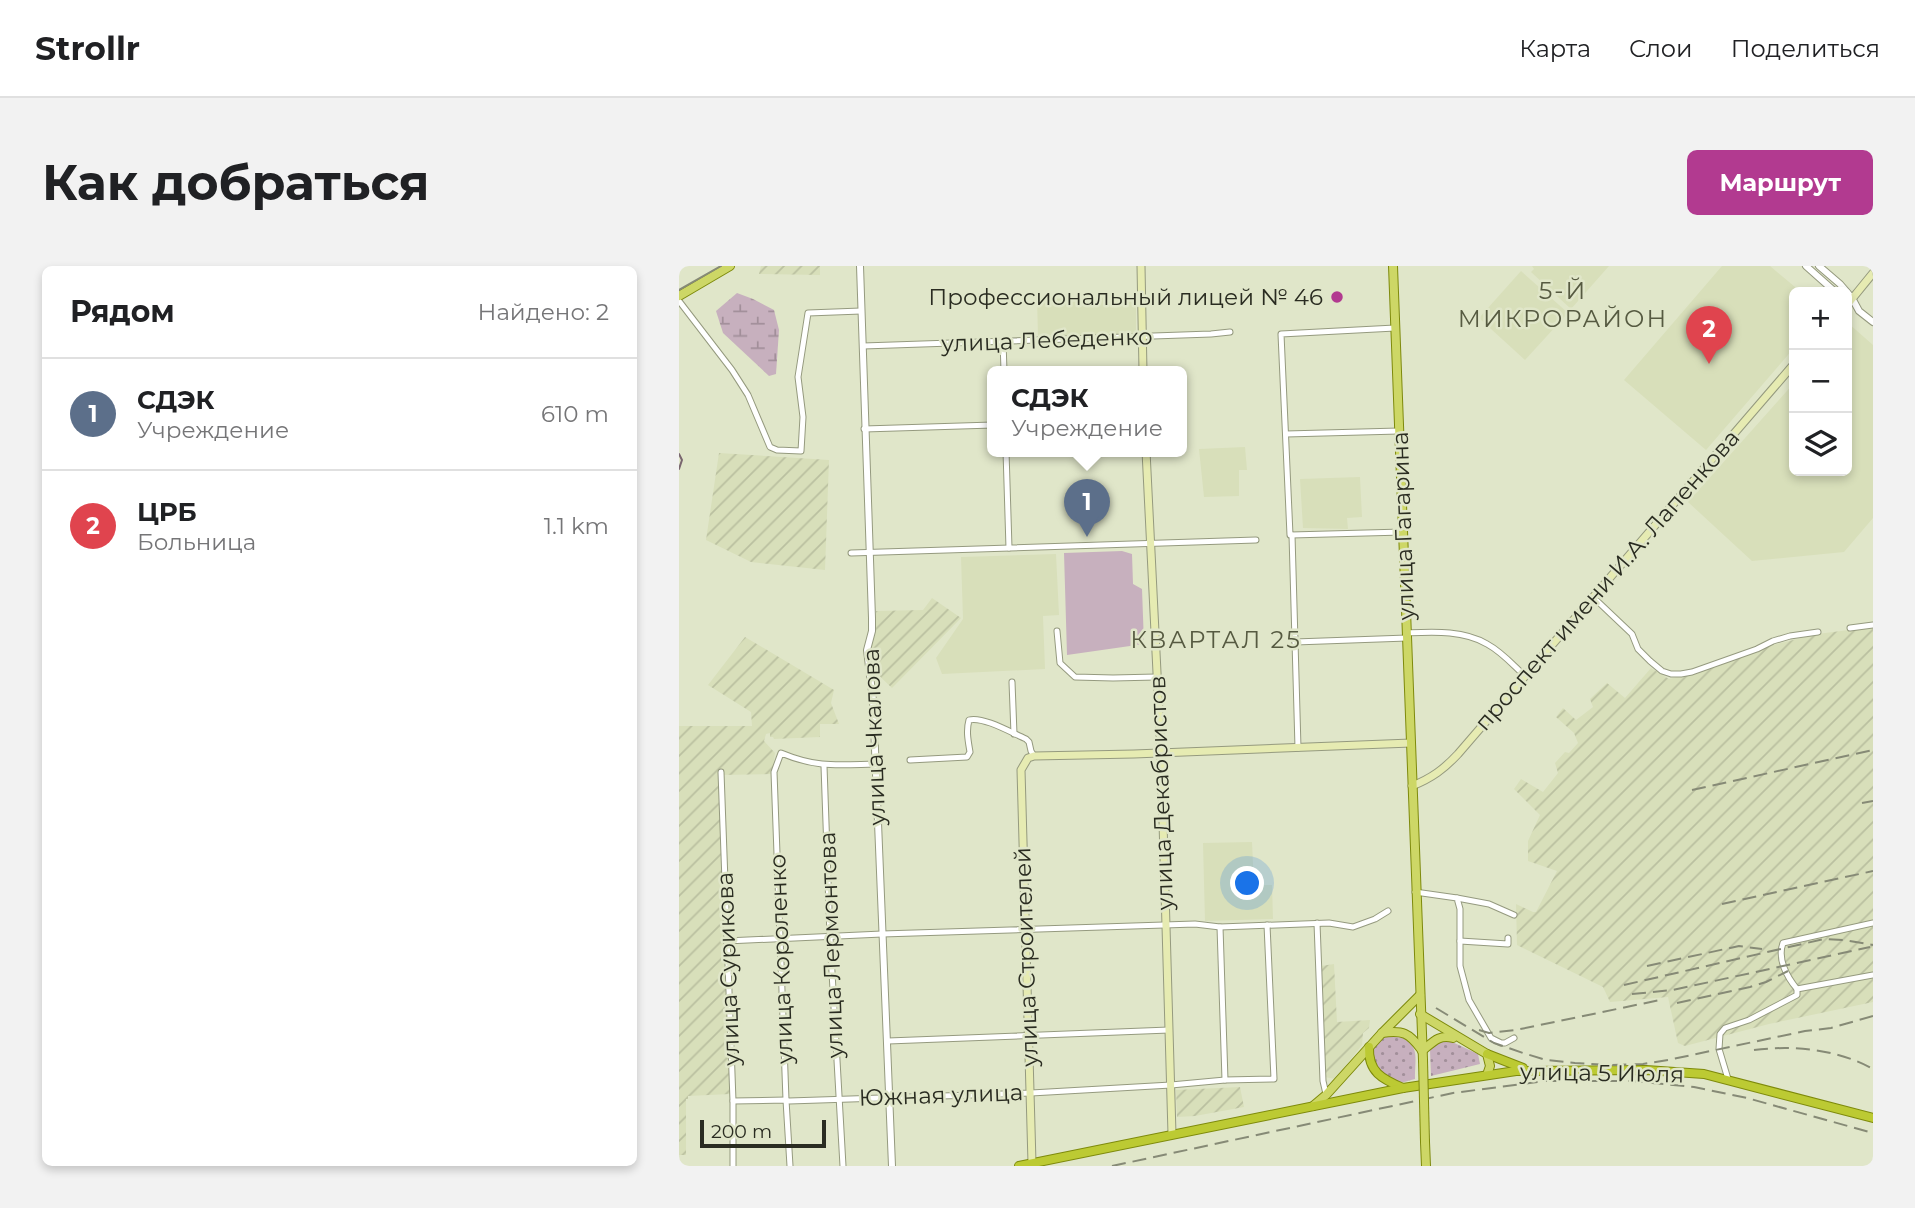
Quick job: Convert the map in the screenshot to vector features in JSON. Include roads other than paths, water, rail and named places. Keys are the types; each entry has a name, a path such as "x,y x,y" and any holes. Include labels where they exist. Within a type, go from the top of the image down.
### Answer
{"highway":[{"path":"1369,1047 1372,1066 1386,1081 1403,1088"},
{"path":"1487,1054 1533,1071"},
{"name":"улица 5 Июля","path":"1172,1134 1313,1107 1327,1100 1487,1075 1533,1071 1646,1070 1704,1074 1873,1118"},
{"path":"1019,1166 1172,1134"}],"main road":[{"path":"679,296 730,266"},
{"path":"1141,266 1143,366"},
{"name":"улица Гагарина","path":"1393,266 1426,1166"},
{"path":"1852,294 1873,273"},
{"name":"проспект имени И.А. Лапенкова","path":"1412,786 1442,771 1789,370"},
{"name":"улица Декабристов","path":"1146,457 1161,753 1172,1134"},
{"path":"1034,756 1411,743"},
{"name":"улица Строителей","path":"1032,1163 1021,770 1028,758 1034,756"},
{"path":"1327,1100 1382,1032 1420,995"},
{"path":"1420,1014 1487,1054 1490,1066 1487,1075"},
{"path":"1382,1032 1396,1031 1409,1035 1423,1055 1439,1037 1460,1039"}],"street":[{"name":"улица Чкалова","path":"860,266 872,631 867,650 873,700 892,1166"},
{"path":"1806,266 1831,287"},
{"path":"1819,266 1842,287"},
{"path":"1852,299 1859,311 1873,322"},
{"path":"679,301 748,395 770,447 801,452 803,417 798,377 808,313 861,311"},
{"path":"1298,748 1281,334 1296,331 1395,328"},
{"name":"улица Лебеденко","path":"863,346 1230,332"},
{"path":"1003,341 1004,366"},
{"path":"864,429 987,425"},
{"path":"1286,434 1399,431"},
{"path":"1006,457 1009,548"},
{"path":"1290,535 1403,533"},
{"path":"851,553 1256,540"},
{"path":"1593,597 1632,634 1638,649 1650,661 1662,671 1671,674 1692,672 1773,641 1818,632"},
{"path":"1850,628 1873,625"},
{"path":"1057,631 1060,663 1075,677 1156,677"},
{"path":"1295,642 1449,633 1479,640 1500,652 1525,676"},
{"path":"1012,682 1014,734"},
{"path":"910,760 967,757 971,752 967,726 972,718 1029,741 1034,756"},
{"name":"улица Короленко","path":"790,1166 774,772 781,753 800,761 824,766"},
{"path":"824,766 874,764"},
{"name":"улица Лермонтова","path":"824,766 830,937 843,1166"},
{"name":"улица Сурикова","path":"721,772 733,1166"},
{"path":"1415,892 1489,904 1514,915"},
{"path":"1457,898 1460,909 1460,966 1469,1000 1491,1038 1501,1043 1514,1038"},
{"path":"726,941 1195,924 1220,927 1336,923 1353,927 1388,911"},
{"path":"1317,923 1323,1081 1327,1100"},
{"path":"1728,1079 1719,1049 1720,1034 1725,1028 1749,1020 1797,995 1797,989 1789,980 1783,965 1780,951 1783,943 1873,923"},
{"name":"Южная улица","path":"733,1101 1031,1093 1274,1079 1267,925"},
{"path":"1220,927 1225,1080"},
{"path":"1460,941 1509,944 1508,938"},
{"path":"1797,989 1873,975"},
{"path":"888,1041 1168,1030"}],"waterway":[{"path":"679,454 682,460 679,469"}],"tram line":[{"path":"679,290 721,266"}],"railway":[{"path":"1692,790 1873,750"},
{"path":"1862,803 1873,801"},
{"path":"1722,904 1873,871"},
{"path":"1624,985 1824,939 1873,945"},
{"path":"1647,966 1739,946 1762,949"},
{"path":"1632,994 1673,990 1870,947"},
{"path":"1677,1003 1750,987 1788,971"},
{"path":"1479,1030 1489,1033 1516,1030 1660,1000"},
{"path":"1436,1008 1494,1043 1523,1053 1546,1060 1610,1065 1668,1060 1831,1028 1873,1016"},
{"path":"1754,1050 1815,1050 1845,1057 1873,1069"},
{"path":"1112,1166 1453,1093 1545,1081 1631,1081 1694,1087 1747,1098 1873,1133"}],"place":[{"name":"Профессиональный лицей № 46","path":"1337,297"},
{"name":"ЦРБ","path":"1709,364"},
{"name":"СДЭК","path":"1087,537"}],"district":[{"name":"5-Й МИКРОРАЙОН","path":"1563,304"},
{"name":"КВАРТАЛ 25","path":"1216,639"}]}
